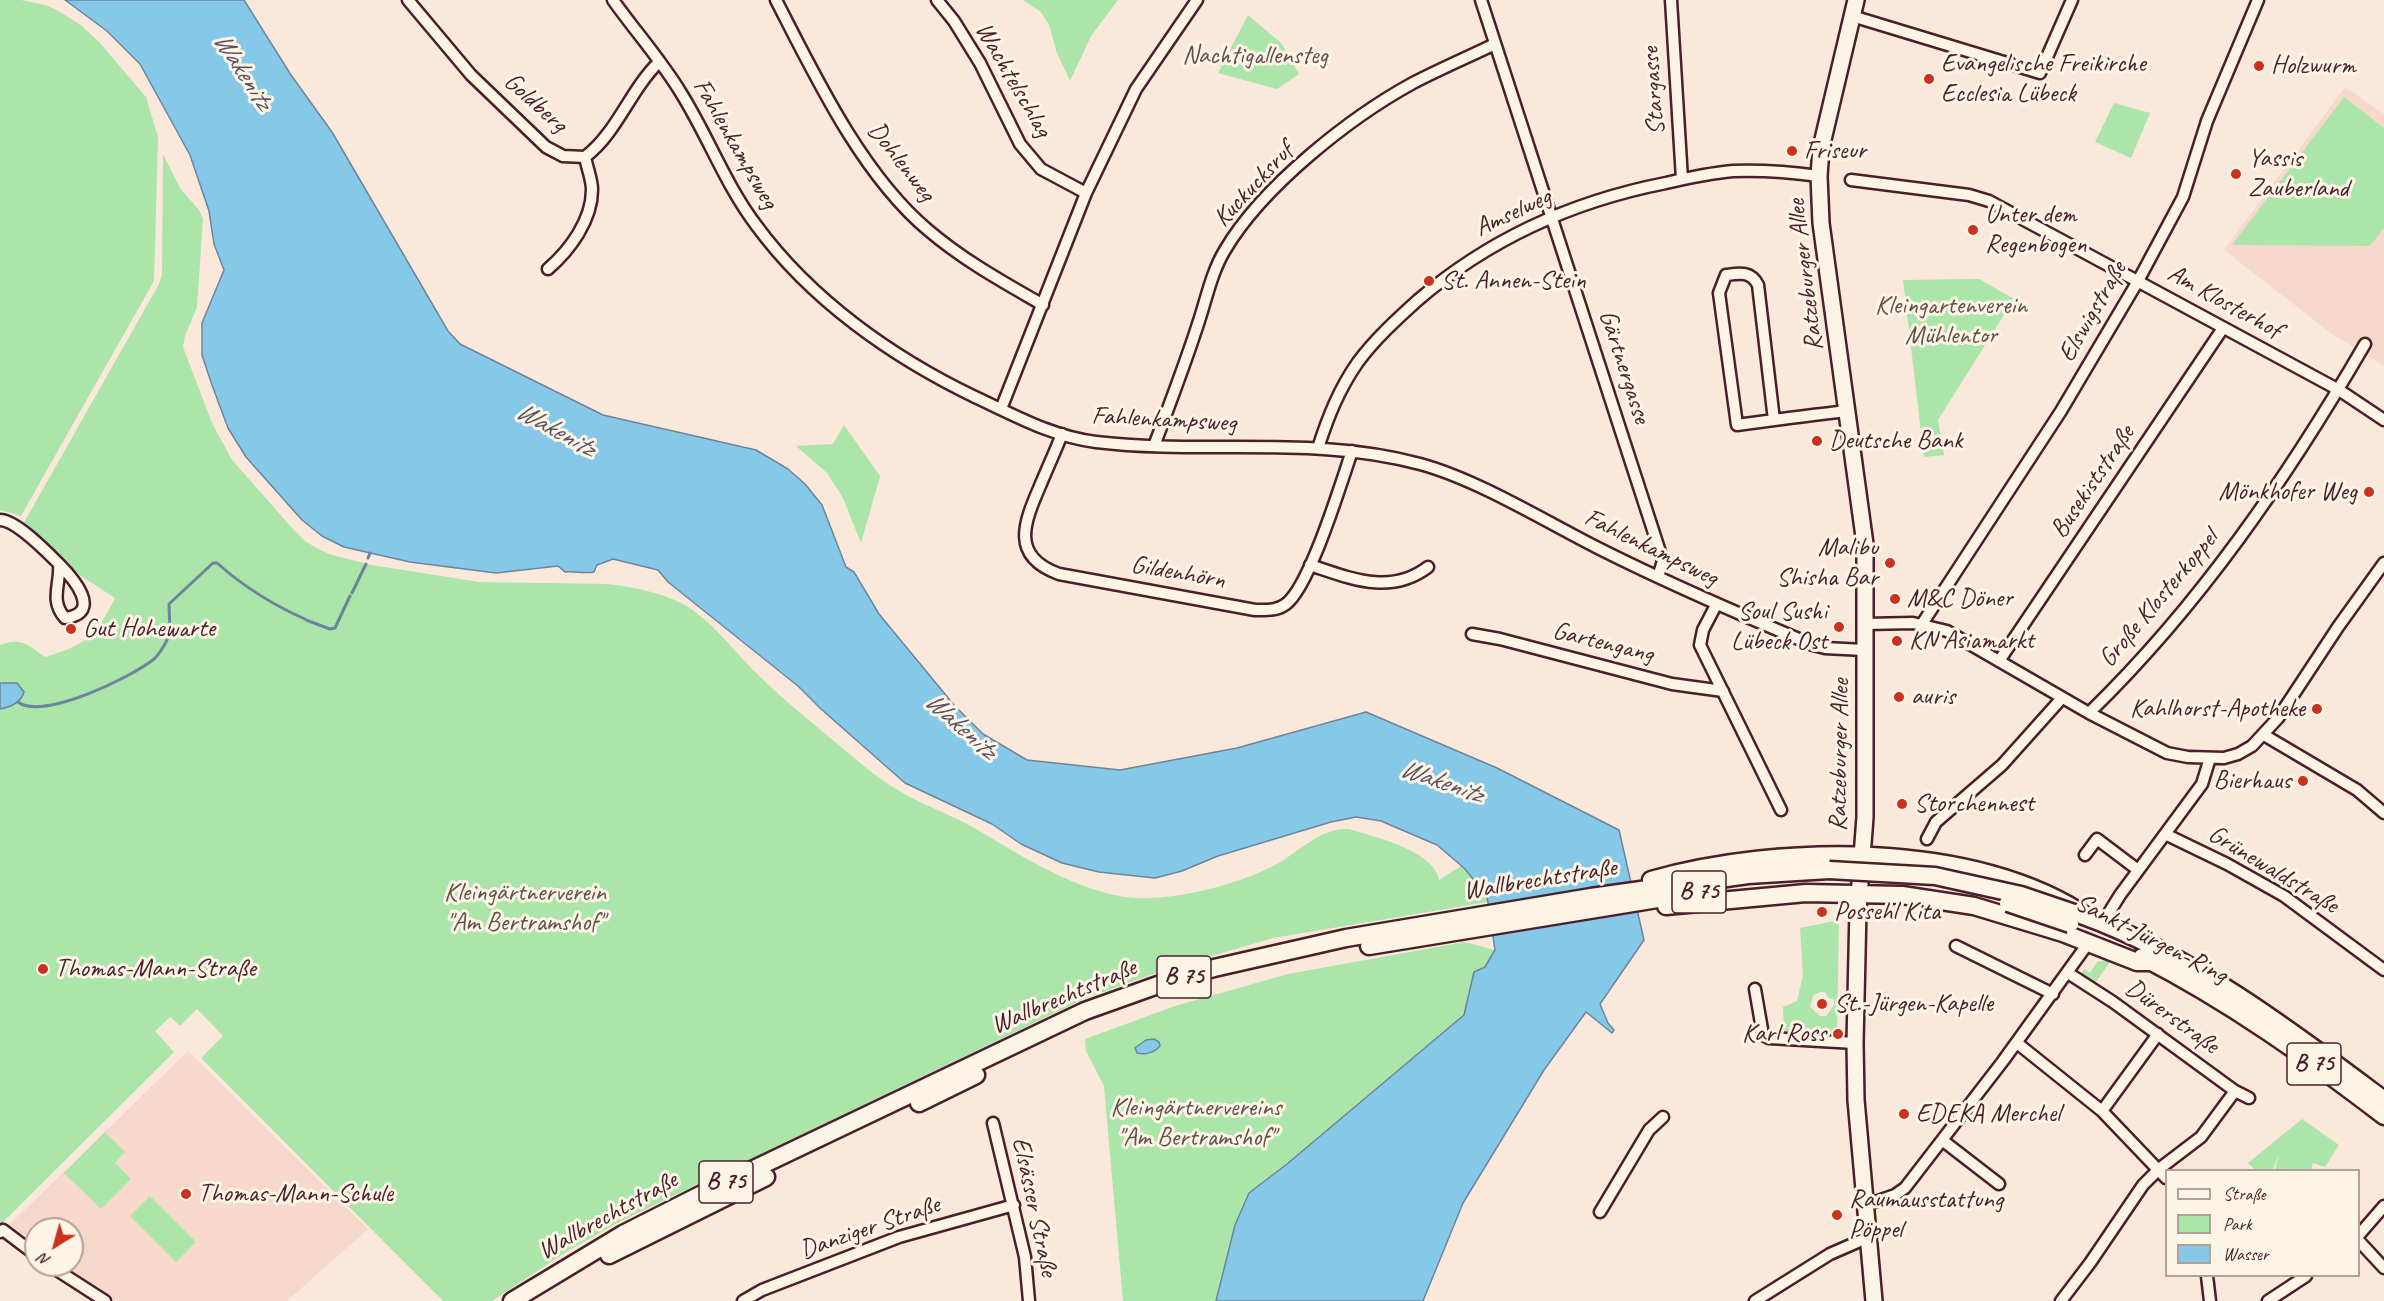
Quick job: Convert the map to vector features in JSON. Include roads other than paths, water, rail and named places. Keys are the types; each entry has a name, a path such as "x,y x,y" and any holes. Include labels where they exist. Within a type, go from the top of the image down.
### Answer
{"main road":[{"name":"Ratzeburger Allee","path":"1856,0 1821,148 1819,176 1821,223 1865,544 1865,817 1859,893 1855,1043 1856,1100 1874,1301"},
{"path":"1832,874 1862,856 1937,864 2015,881 2072,906 2084,920 2114,943"},
{"path":"1592,903 1688,869 1744,861 1832,874 1859,893 1902,895 1974,906 2089,942 2137,962 2152,962"},
{"name":"Wallbrechtstraße","path":"512,1301 623,1234 712,1189 1085,1011 1214,968 1326,942 1412,933 1592,903 1832,874"},
{"name":"Sankt-Jürgen-Ring","path":"1832,874 1976,895 2084,920 2197,971 2312,1047 2384,1100"},
{"name":"Sankt-Jürgen-Ring","path":"2084,920 2114,943 2191,983 2270,1033 2384,1116"},
{"name":"Wallbrechtstraße","path":"531,1301 626,1246 717,1200 1090,1021 1218,978 1412,933"}],"street":[{"name":"Goldberg","path":"408,0 471,75 546,147 563,156 585,158 598,148 646,74 659,62"},
{"name":"Fahlenkampsweg","path":"613,0 696,117 732,191 757,227 812,288 841,313 892,350 933,375 1001,410 1062,434 1090,441 1154,446 1318,448 1393,457 1425,465 1478,486 1716,605 1813,645 1864,650"},
{"name":"Dohlenweg","path":"776,0 849,134 885,187 927,230 964,257 1042,304"},
{"name":"Wachtelschlag","path":"937,0 954,21 980,63 1020,144 1041,169 1086,193"},
{"path":"1001,410 1086,193 1136,89 1197,0"},
{"name":"Gärtnergasse","path":"1481,0 1663,561 1658,577"},
{"name":"Stargasse","path":"1671,0 1682,179"},
{"path":"1851,16 2040,73 2072,0"},
{"name":"Elswigstraße","path":"1922,624 2061,411 2139,281 2183,197 2207,121 2258,0"},
{"name":"Kuckucksruf","path":"1154,446 1215,271 1236,232 1265,197 1309,156 1376,105 1414,83 1495,44"},
{"path":"548,269 564,256 578,235 588,212 592,189 585,158"},
{"name":"Amselweg","path":"1318,448 1328,417 1344,384 1358,362 1390,325 1440,281 1474,256 1512,235 1621,192 1682,179 1731,171 1788,171 1819,176"},
{"name":"Am Klosterhof","path":"1851,180 1969,195 1989,201 2339,390 2384,420"},
{"path":"1774,420 1758,285 1755,278 1747,274 1726,275 1719,292 1737,425 1848,411"},
{"name":"Busekiststraße","path":"1999,661 2223,328"},
{"path":"2339,390 2365,344"},
{"name":"Große Klosterkoppel","path":"2089,713 2136,666 2217,570 2339,390"},
{"name":"Gildenhörn","path":"1062,434 1024,525 1025,544 1031,556 1047,570 1088,581 1204,599 1255,610 1272,610 1286,604 1297,592 1310,565 1352,451"},
{"path":"0,520 5,520 18,528 59,564"},
{"path":"1865,624 1922,624 1947,631 2089,713 2168,753 2188,757 2224,758 2238,754 2264,735 2278,718 2384,563"},
{"path":"1310,565 1358,581 1380,584 1416,577 1428,567"},
{"path":"1716,605 1703,630 1700,645 1781,810"},
{"name":"Gartengang","path":"1472,634 1500,639 1672,684 1723,690"},
{"path":"1927,839 1936,822 2002,765 2062,698"},
{"path":"2264,735 2357,790 2384,813"},
{"path":"2084,920 2138,870 2202,784 2210,758"},
{"name":"Grünewaldstraße","path":"2165,834 2233,867 2284,896 2384,970"},
{"path":"2085,855 2097,839 2138,870"},
{"path":"1866,1205 1895,1196 1905,1188 2053,994 2089,942"},
{"path":"1956,946 2053,994"},
{"name":"Dürerstraße","path":"2068,973 2158,1034 2235,1091 2249,1098"},
{"path":"1755,989 1763,1035 1769,1038 1855,1043"},
{"path":"2102,1111 2158,1034"},
{"path":"2016,1043 2102,1111 2163,1173 2143,1185 2061,1301"},
{"path":"2167,1169 2201,1137 2235,1091"},
{"path":"1600,1212 1649,1130 1663,1117"},
{"name":"Elsässer Straße","path":"993,1122 1025,1257 1029,1301"},
{"path":"1942,1140 1999,1184"},
{"name":"Danziger Straße","path":"743,1301 762,1290 899,1237 1014,1205"},
{"path":"2360,1236 2384,1206"},
{"path":"0,1232 3,1230 24,1247"},
{"path":"1755,1301 1830,1254 1869,1237"},
{"path":"2360,1240 2384,1268"},
{"path":"68,1277 105,1301"},
{"path":"2207,1277 2210,1301"},
{"path":"2268,1301 2303,1277"}],"water":[{"name":"Wakenitz","path":"65,0 244,0 291,75 332,132 448,331 460,344 603,415 756,450 788,469 805,484 822,505 846,567 854,572 879,614 954,705 983,734 1027,760 1120,770 1237,748 1366,712 1497,768 1619,830 1644,940 1600,1004 1608,1023 1614,1030 1612,1033 1586,1012 1544,1070 1463,1203 1423,1301 1216,1301 1235,1225 1249,1193 1287,1164 1464,1015 1474,972 1485,967 1495,950 1487,896 1464,868 1437,845 1381,821 1356,817 1331,822 1218,856 1182,871 1155,878 1099,872 1062,863 1021,844 992,824 905,783 798,686 668,582 658,570 613,559 597,565 591,573 565,572 558,566 496,573 410,562 344,547 322,536 302,520 246,457 228,428 212,385 202,355 202,323 224,270 214,244 209,211 190,155 140,64 107,31"},
{"path":"0,683 17,683 24,692 21,699 0,709"},
{"path":"1154,1039 1159,1042 1158,1048 1149,1053 1137,1053 1135,1048 1146,1040"}],"waterway":[{"path":"368,558 370,553"},
{"path":"170,634 169,604 213,563 217,563 248,587 281,608 305,619"},
{"path":"352,593 366,564"},
{"path":"306,620 330,629 335,628 350,596"},
{"path":"18,702 30,706 46,706 108,686 154,659 169,636"}],"place":[{"name":"Holzwurm","path":"2259,66"},
{"name":"Evangelische Freikirche Ecclesia Lübeck","path":"1929,79"},
{"name":"Friseur","path":"1792,151"},
{"name":"Yassis Zauberland","path":"2236,174"},
{"name":"Unter dem Regenbogen","path":"1973,230"},
{"name":"St. Annen-Stein","path":"1429,281"},
{"name":"Deutsche Bank","path":"1817,441"},
{"name":"Mönkhofer Weg","path":"2369,492"},
{"name":"Malibu Shisha Bar","path":"1890,563"},
{"name":"M&C Döner","path":"1895,599"},
{"name":"Soul Sushi Lübeck Ost","path":"1839,627"},
{"name":"Gut Hohewarte","path":"71,629"},
{"name":"KN Asiamarkt","path":"1897,641"},
{"name":"auris","path":"1899,697"},
{"name":"Kahlhorst-Apotheke","path":"2317,709"},
{"name":"Bierhaus","path":"2303,781"},
{"name":"Storchennest","path":"1902,804"},
{"name":"Possehl Kita","path":"1822,912"},
{"name":"Thomas-Mann-Straße","path":"43,969"},
{"name":"St.-Jürgen-Kapelle","path":"1822,1004"},
{"name":"Karl Ross","path":"1838,1034"},
{"name":"EDEKA Merchel","path":"1904,1114"},
{"name":"Thomas-Mann-Schule","path":"186,1194"},
{"name":"Raumausstattung Pöppel","path":"1837,1215"}],"park label":[{"name":"Nachtigallensteg","path":"1255,56"},
{"name":"Kleingartenverein Mühlentor","path":"1951,321"},
{"name":"Kleingärtnerverein \"Am Bertramshof\"","path":"525,908"},
{"name":"Kleingärtnervereins \"Am Bertramshof\"","path":"1196,1123"}]}
